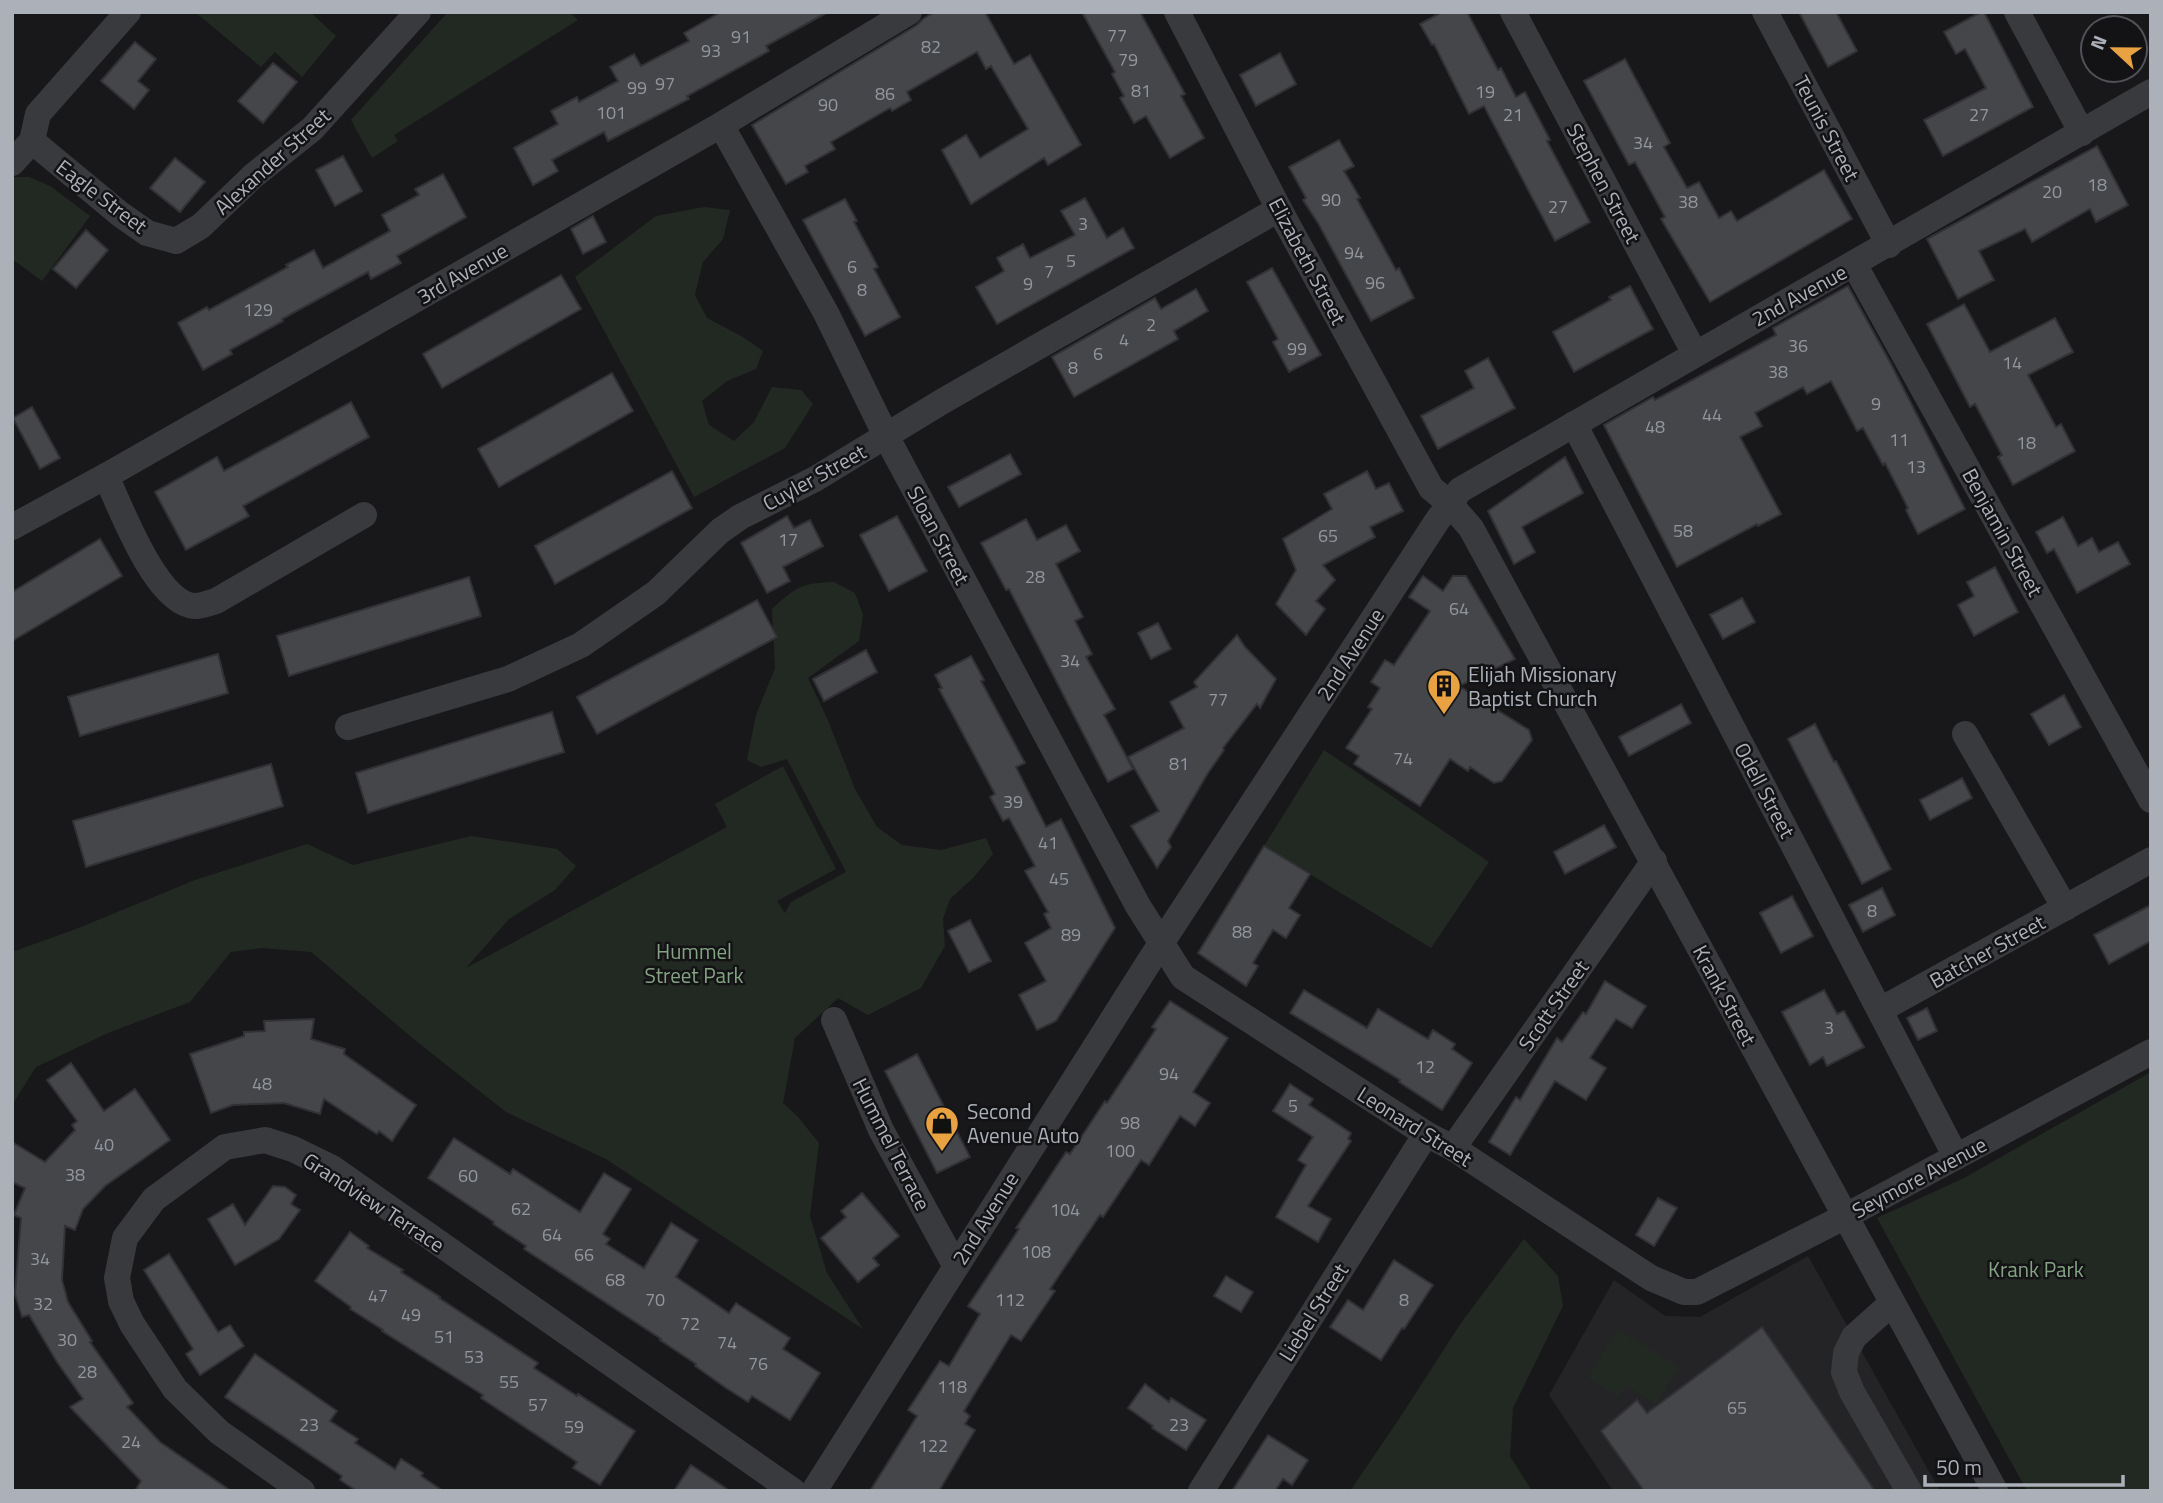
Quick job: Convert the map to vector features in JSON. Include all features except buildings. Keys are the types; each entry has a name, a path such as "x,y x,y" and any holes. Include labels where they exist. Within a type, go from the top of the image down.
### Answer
{"street":[{"path":"12,163 32,141 38,114 128,12"},
{"name":"Alexander Street","path":"176,241 201,226 253,176 312,129 418,12"},
{"name":"3rd Avenue","path":"12,527 721,125 909,12"},
{"name":"Elizabeth Street","path":"1177,12 1279,209 1431,488 1449,503"},
{"name":"Stephen Street","path":"1513,12 1695,354"},
{"name":"Teunis Street","path":"1765,12 1889,244"},
{"path":"2017,12 2082,133"},
{"name":"2nd Avenue","path":"814,1491 1161,943 1460,489 2151,92"},
{"name":"Sloan Street","path":"721,125 825,313 886,436 1132,894 1161,943"},
{"name":"Eagle Street","path":"32,141 147,233 176,241"},
{"name":"Cuyler Street","path":"348,727 508,679 581,645 656,593 720,531 740,517 815,479 943,401 1279,209"},
{"name":"Benjamin Street","path":"1854,264 2151,800"},
{"name":"Odell Street","path":"1574,424 1956,1157"},
{"path":"106,476 148,565 169,593 194,606 216,601 364,515"},
{"name":"Krank Street","path":"1449,503 1471,528 1995,1491"},
{"name":"Batcher Street","path":"1880,1010 2065,908 1965,734"},
{"path":"2065,908 2151,860"},
{"name":"Scott Street","path":"1453,1149 1654,861"},
{"name":"Leonard Street","path":"1161,943 1184,977 1651,1278 1684,1292"},
{"name":"Hummel Terrace","path":"834,1020 881,1130 955,1265"},
{"name":"Seymore Avenue","path":"1684,1292 1697,1292 1844,1217 2151,1052"},
{"name":"Liebel Street","path":"1201,1491 1426,1133"},
{"name":"Grandview Terrace","path":"302,1491 219,1432 175,1389 132,1324 121,1301 117,1278 125,1238 154,1199 225,1147 265,1140 293,1149 332,1168 793,1491"},
{"path":"1892,1303 1854,1337 1846,1353 1844,1372 1909,1491"}],"shaded area":[{"path":"1808,1256 1940,1491 1613,1491 1549,1395 1614,1280 1665,1316 1700,1317"}],"green space":[{"path":"195,12 310,12 336,36 302,77 275,52 261,67"},
{"path":"448,12 569,12 578,20 394,135 398,141 372,158 351,120"},
{"path":"12,177 29,177 50,186 90,216 42,281 12,259"},
{"path":"704,207 730,210 723,239 703,262 695,295 707,318 763,351 756,369 727,381 702,401 709,425 734,441 754,422 772,387 801,390 813,404 785,448 694,497 575,277 656,216"},
{"name":"Hummel Street Park","path":"834,582 855,593 863,615 859,641 808,678 855,789 877,827 902,845 941,850 986,838 993,854 973,878 950,899 943,919 945,946 921,988 868,1015 838,998 795,1038 783,1103 819,1143 810,1216 827,1273 863,1329 606,1159 506,1112 416,1041 311,952 262,948 231,952 190,1002 108,1033 36,1067 12,1105 12,952 195,880 307,844 353,865 471,836 557,849 576,866 555,890 509,919 466,968 727,827 715,804 783,766 836,869 777,901 785,913 791,902 846,872 787,759 761,767 747,760 756,715 775,668 772,609 800,588"},
{"path":"1324,750 1489,862 1431,948 1264,846"},
{"name":"Krank Park","path":"2151,1072 2151,1491 2027,1491 1877,1218 1964,1178"},
{"path":"1524,1239 1558,1276 1563,1306 1513,1408 1510,1456 1532,1491 1350,1491 1461,1323"},
{"path":"1618,1329 1679,1367 1656,1404 1626,1385 1618,1397 1588,1378"}],"place":[{"name":"Elijah Missionary Baptist Church","path":"1444,716"},
{"name":"Second Avenue Auto","path":"942,1153"}]}
